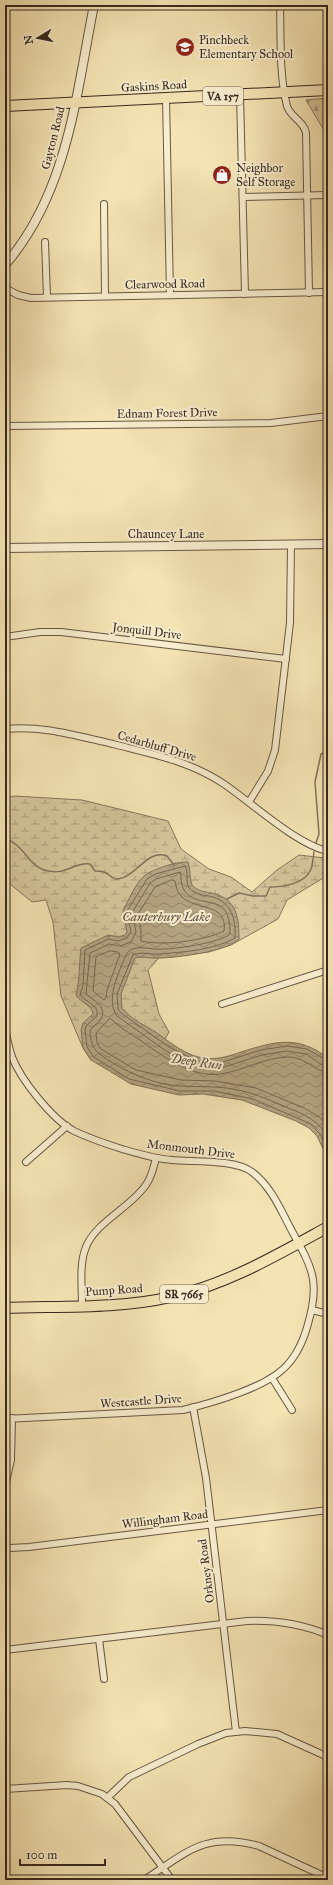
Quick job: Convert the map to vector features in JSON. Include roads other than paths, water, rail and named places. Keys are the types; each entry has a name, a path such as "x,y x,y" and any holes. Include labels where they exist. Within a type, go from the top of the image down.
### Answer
{"main road":[{"name":"Gaskins Road","path":"5,106 328,90"},
{"name":"Pump Road","path":"5,1308 135,1303 188,1293 226,1280 328,1227"}],"street":[{"name":"Gayton Road","path":"5,265 24,240 39,215 56,178 64,150 94,5"},
{"path":"280,5 284,93 288,111 306,130 309,293"},
{"path":"240,95 245,294"},
{"path":"166,98 170,295"},
{"path":"243,196 328,195"},
{"path":"104,204 105,296"},
{"path":"45,242 46,297"},
{"name":"Clearwood Road","path":"5,288 14,293 27,297 328,292"},
{"name":"Ednam Forest Drive","path":"5,426 271,423 328,416"},
{"path":"249,802 272,763 275,750 290,617 291,544"},
{"name":"Chauncey Lane","path":"5,548 328,544"},
{"name":"Jonquill Drive","path":"5,637 27,633 61,632 286,659"},
{"name":"Cedarbluff Drive","path":"5,730 28,728 47,729 180,761 209,774 308,844 328,851"},
{"path":"222,1004 328,970"},
{"name":"Monmouth Drive","path":"5,1029 12,1057 25,1080 55,1116 73,1130 116,1147 156,1158 236,1165 248,1170 264,1184 271,1192 311,1268 315,1288 312,1310"},
{"path":"26,1162 67,1126"},
{"path":"82,1305 82,1265 86,1246 98,1231 141,1192 152,1173 156,1158"},
{"path":"312,1310 328,1314"},
{"name":"Westcastle Drive","path":"8,1418 167,1411 193,1408 227,1398 262,1384 287,1367 300,1348 312,1310"},
{"path":"272,1378 292,1410"},
{"name":"Orkney Road","path":"193,1408 206,1478 236,1732"},
{"path":"5,1487 11,1460 8,1418"},
{"name":"Willingham Road","path":"5,1547 29,1547 328,1510"},
{"path":"5,1650 247,1620 276,1621 300,1625 328,1635"},
{"path":"99,1639 104,1679"},
{"path":"107,1798 121,1783 138,1772 216,1737 236,1732 263,1732 277,1734 328,1757"},
{"path":"5,1789 78,1786 96,1791 115,1804 172,1880"},
{"path":"144,1880 182,1854 202,1845 212,1842 235,1841 259,1846 328,1878"}],"water":[{"name":"Canterbury Lake","path":"188,862 191,882 196,889 220,896 232,904 237,916 239,939 224,947 202,953 167,958 135,958 121,994 122,1008 134,1019 174,1045 192,1055 199,1057 219,1058 265,1045 286,1042 307,1046 328,1058 328,1159 317,1136 309,1128 296,1121 242,1100 203,1094 179,1095 131,1084 91,1060 83,1048 81,1030 83,1023 93,1014 91,1008 76,995 81,948 108,935 118,937 125,935 127,932 123,910 141,879 148,873 159,868 172,864"}],"waterway":[{"path":"316,843 319,834 315,782 321,754 328,751"},
{"name":"Deep Run","path":"5,839 11,841 21,849 38,867 52,872 58,872 79,865 90,864 95,871 104,872 114,879 118,879 131,873 148,859 160,855 167,856 174,865"},
{"path":"227,899 239,893 253,896 266,896 270,887 298,882 310,871 314,852"}],"place":[{"name":"Pinchbeck Elementary School","path":"185,47"},
{"name":"Neighbor Self Storage","path":"222,175"}]}
